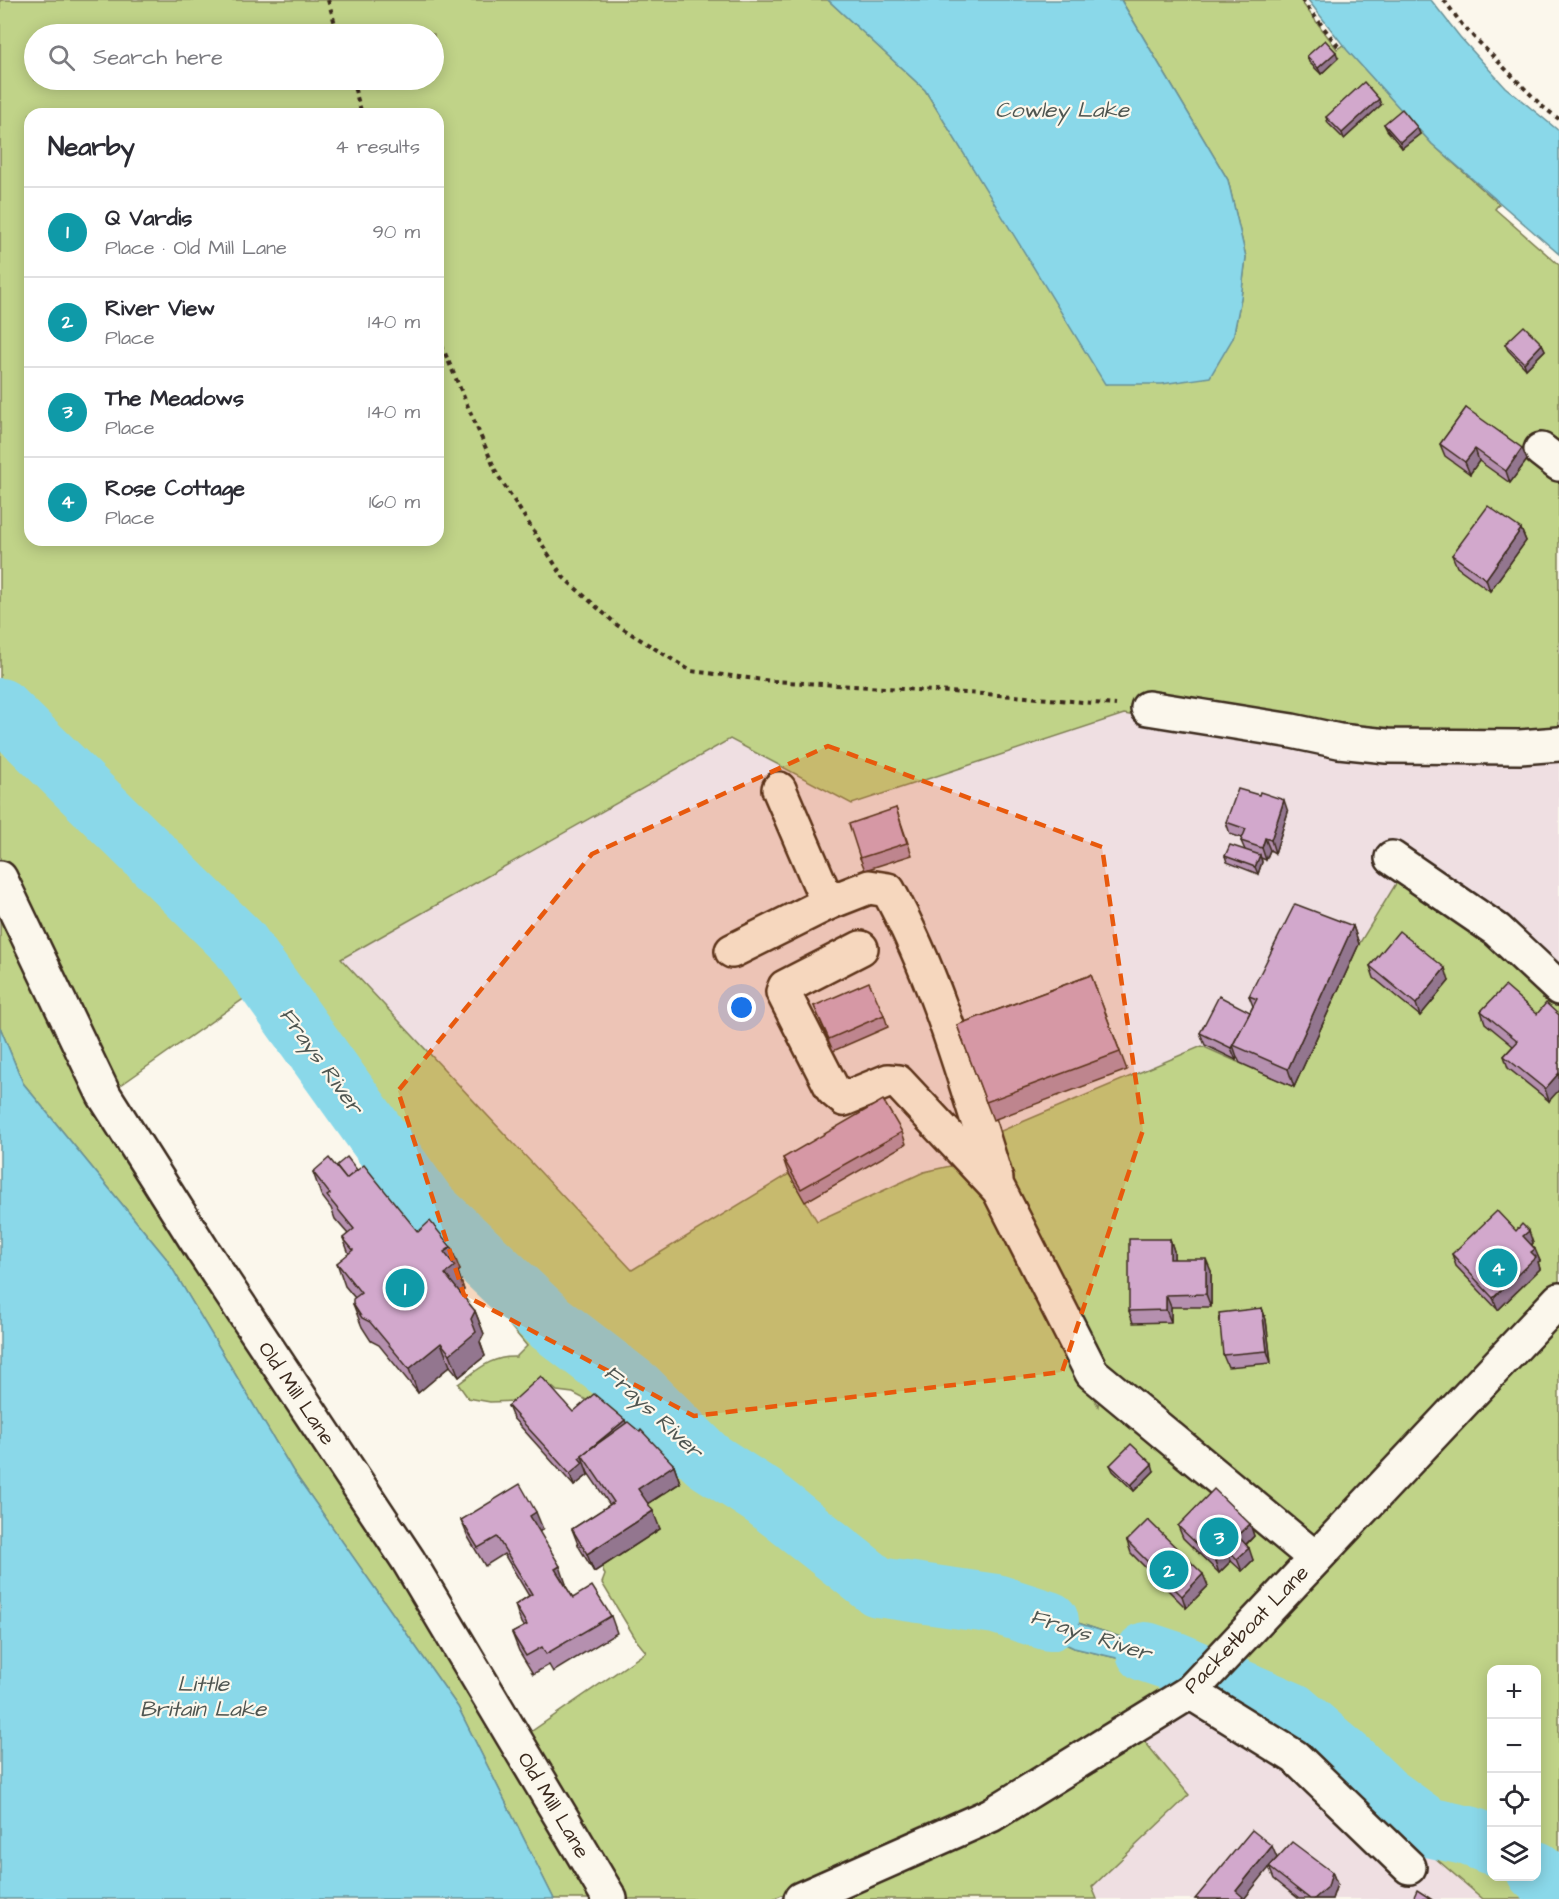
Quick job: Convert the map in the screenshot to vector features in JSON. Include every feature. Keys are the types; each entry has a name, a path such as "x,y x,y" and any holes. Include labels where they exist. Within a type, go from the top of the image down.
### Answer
{"street":[{"path":"1148,708 1292,731 1339,741 1387,746 1520,747 1559,744"},
{"path":"779,789 828,903"},
{"path":"1392,858 1497,930 1559,988"},
{"name":"Old Mill Lane","path":"0,878 104,1095 203,1251 408,1560 610,1899"},
{"path":"732,951 828,903 869,887 888,890 918,950 946,1023 999,1190 1092,1373 1315,1558"},
{"path":"861,948 785,987 783,992 833,1090 844,1099 888,1081 898,1082 999,1190"},
{"name":"Packetboat Lane","path":"801,1899 991,1815 1190,1692 1559,1300"},
{"path":"1190,1692 1295,1757 1409,1867"}],"path":[{"path":"328,0 335,24"},
{"path":"1302,0 1338,46"},
{"path":"1444,0 1462,26 1543,107 1559,119"},
{"path":"355,90 360,108"},
{"path":"444,351 497,474 563,577 617,624 691,671 772,681 1015,696 1148,708"}],"highlighted area":[{"path":"828,746 1102,847 1143,1130 1062,1372 694,1416 464,1295 398,1091 592,854"}],"shaded area":[{"path":"1124,714 1217,730 1559,752 1559,1002 1400,877 1359,944 1294,1087 1202,1046 969,1168 924,1172 816,1221 789,1174 632,1270 341,959 730,739 852,804"},
{"path":"1207,1688 1290,1726 1377,1808 1483,1899 1097,1899 1091,1888 1189,1795 1140,1736"}],"green space":[{"path":"0,0 828,0 925,90 1106,384 1233,338 1246,257 1228,180 1121,0 1300,0 1337,49 1343,45 1432,144 1499,204 1495,209 1559,265 1559,752 1217,730 1124,714 852,804 730,739 341,959 632,1270 789,1174 817,1221 924,1172 950,1166 969,1168 1098,1406 1101,1370 1007,1183 1000,1152 1001,1131 1202,1046 1294,1087 1359,944 1400,877 1478,933 1559,1002 1559,1284 1209,1666 993,1595 969,1600 976,1585 969,1596 889,1585 716,1456 634,1379 557,1319 428,1204 241,942 0,705"},
{"path":"0,716 234,947 262,986 111,1092 0,866"},
{"path":"0,892 605,1899 554,1899 458,1707 293,1471 166,1258 23,1083 0,1027"},
{"path":"481,1275 701,1473 859,1600 870,1588 970,1602 1018,1629 1055,1639 1074,1648 1121,1659 1163,1676 1168,1690 987,1802 773,1899 619,1899 522,1738 646,1652 602,1583 605,1575 602,1567 644,1506 680,1483 598,1406 573,1393 557,1391 545,1381 519,1401 490,1402 468,1398 458,1384 491,1361 516,1357 527,1346 473,1281"},
{"path":"1559,1318 1559,1879 1541,1859 1541,1665 1487,1665 1487,1832 1434,1821 1405,1800 1287,1699 1225,1672"},
{"path":"1211,1684 1293,1719 1383,1800 1423,1829 1468,1840 1487,1848 1487,1881 1540,1881 1559,1899 1483,1899 1377,1808 1290,1726 1207,1688"},
{"path":"1140,1736 1189,1795 1092,1887 1097,1899 825,1899"}],"water":[{"name":"Cowley Lake","path":"828,0 1121,0 1228,180 1246,257 1233,338 1210,377 1162,384 1105,384 925,90"},
{"path":"1308,0 1431,0 1460,37 1505,87 1559,131 1559,254 1432,144 1347,50"},
{"name":"Little Britain Lake","path":"0,1027 23,1083 166,1258 293,1471 458,1707 554,1899 0,1899"},
{"path":"993,1595 1199,1663 1168,1690 1163,1682 1163,1676 1121,1659 1074,1648 1055,1639 1018,1629 969,1600"}],"building":[{"path":"1325,40 1336,52 1318,68 1307,56"},
{"path":"1364,82 1379,99 1342,133 1326,117"},
{"path":"1402,109 1417,127 1400,142 1384,124"},
{"path":"1524,326 1542,344 1524,363 1505,344"},
{"path":"1466,408 1522,448 1506,471 1475,449 1465,462 1440,444"},
{"path":"1488,506 1521,529 1486,579 1452,555"},
{"path":"1238,789 1259,795 1260,792 1284,800 1271,840 1265,838 1262,848 1241,841 1246,829 1226,822"},
{"path":"896,808 907,843 860,858 849,824"},
{"path":"1230,845 1260,855 1255,867 1225,856"},
{"path":"1295,904 1353,926 1288,1069 1233,1045 1257,999 1249,996"},
{"path":"1399,931 1445,968 1416,1004 1370,966"},
{"path":"1091,975 1120,1052 986,1102 957,1025"},
{"path":"869,982 884,1015 829,1039 814,1006"},
{"path":"1505,986 1537,1014 1546,1003 1559,1015 1559,1073 1545,1089 1504,1056 1518,1041 1481,1011"},
{"path":"1219,996 1250,1012 1231,1048 1200,1033"},
{"path":"883,1100 902,1132 801,1189 783,1158"},
{"path":"347,1157 357,1170 346,1179 336,1166"},
{"path":"329,1158 346,1179 364,1165 418,1232 430,1221 451,1247 444,1252 455,1266 445,1274 475,1311 471,1319 476,1332 450,1354 441,1343 409,1369 370,1322 362,1318 353,1304 353,1299 361,1293 337,1263 353,1250 343,1238 354,1229 327,1196 330,1194 313,1172"},
{"path":"1497,1211 1516,1231 1522,1224 1529,1231 1523,1236 1535,1249 1531,1252 1536,1257 1493,1298 1452,1254"},
{"path":"1129,1239 1170,1239 1170,1259 1206,1259 1206,1294 1166,1295 1166,1310 1129,1311"},
{"path":"1262,1308 1267,1351 1223,1355 1219,1313"},
{"path":"541,1376 573,1412 594,1394 625,1420 582,1455 579,1458 583,1463 570,1474 508,1406"},
{"path":"628,1422 640,1432 641,1430 674,1465 638,1489 653,1511 587,1554 572,1529 614,1502 582,1455"},
{"path":"1131,1444 1152,1464 1131,1485 1110,1465"},
{"path":"520,1484 536,1512 530,1516 560,1566 555,1569 573,1598 592,1586 611,1616 546,1654 542,1647 526,1656 512,1633 527,1625 515,1605 532,1594 497,1537 478,1548 461,1520"},
{"path":"1214,1489 1250,1524 1238,1536 1249,1548 1237,1559 1227,1549 1215,1561 1178,1526"},
{"path":"1148,1520 1203,1574 1182,1596 1127,1541"},
{"path":"1252,1830 1272,1846 1236,1891 1243,1897 1241,1899 1195,1899"},
{"path":"1292,1842 1332,1872 1328,1887 1314,1899 1310,1899 1269,1867"},
{"path":"1417,1890 1431,1899 1413,1899"}],"waterway":[{"name":"Frays River","path":"0,708 239,943 427,1206 549,1322 636,1389 707,1460 764,1497 878,1587 996,1604 1049,1621"},
{"name":"Frays River","path":"1146,1652 1176,1662 1292,1712 1384,1795 1428,1827 1469,1836 1487,1843"},
{"name":"Frays River","path":"1541,1876 1559,1892"}],"place":[{"name":"Rose Cottage","path":"1498,1268"},
{"name":"Q Vardis","path":"405,1288"},
{"name":"The Meadows","path":"1219,1537"},
{"name":"River View","path":"1169,1570"}]}
